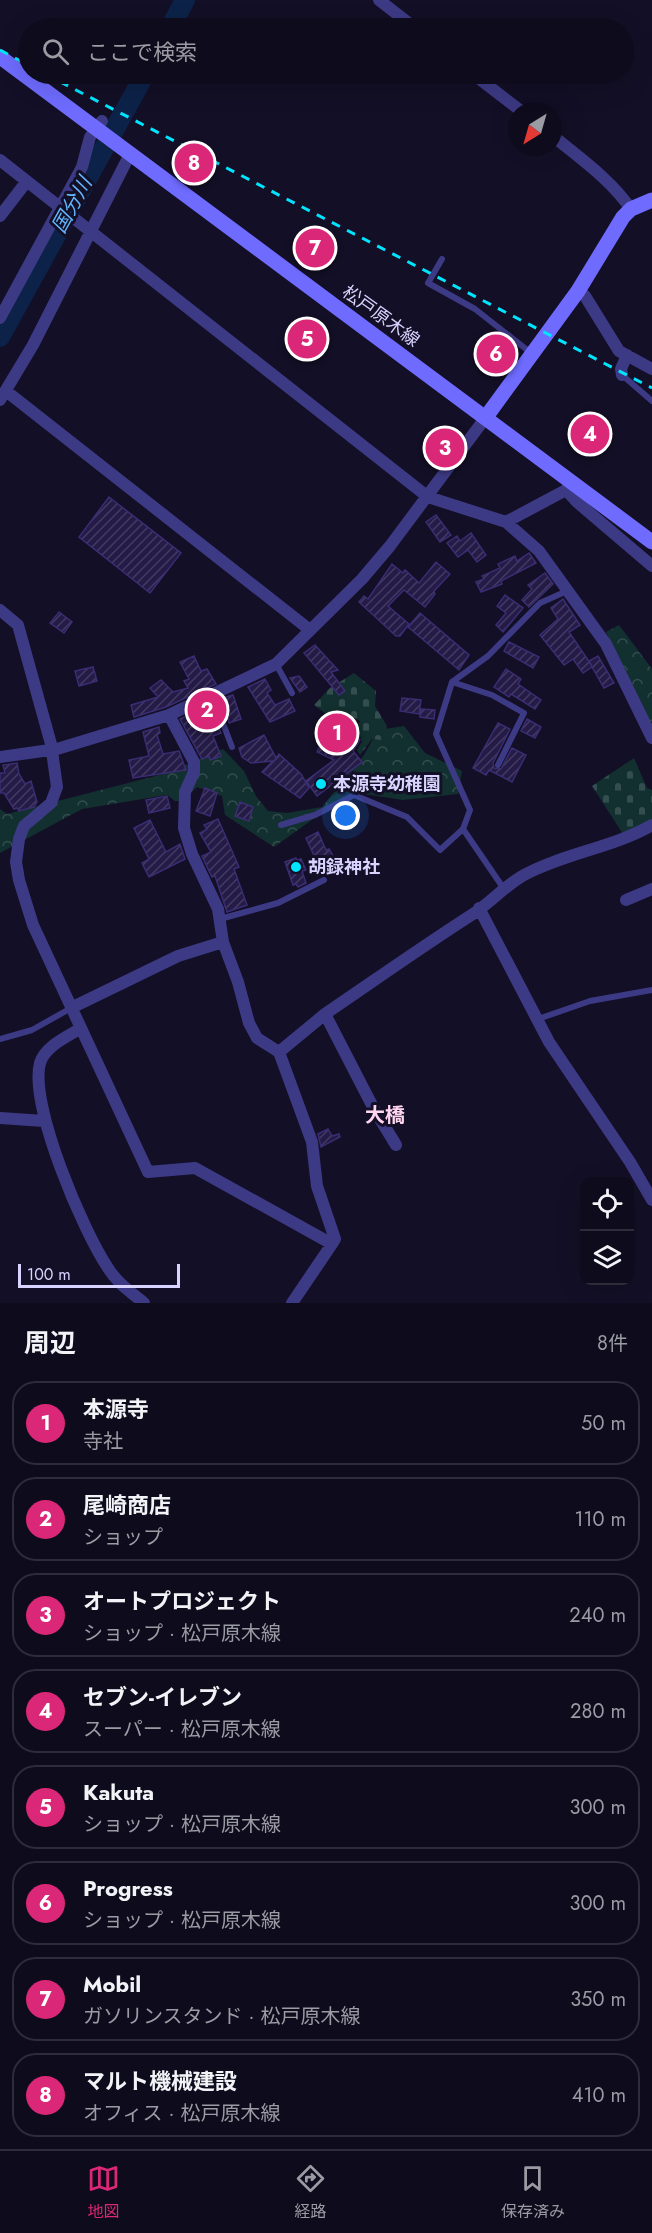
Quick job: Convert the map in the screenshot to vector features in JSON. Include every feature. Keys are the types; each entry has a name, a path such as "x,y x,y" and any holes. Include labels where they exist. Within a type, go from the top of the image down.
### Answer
{"main road":[{"name":"松戸原木線","path":"0,57 18,69"},
{"name":"松戸原木線","path":"39,84 99,125 130,154 486,417 569,486 652,542"},
{"path":"486,417 578,291 616,227 631,209 652,200"}],"street":[{"path":"379,0 402,18"},
{"path":"486,84 509,102"},
{"path":"0,318 82,167 88,142 99,125"},
{"path":"562,143 599,172 618,191 631,209"},
{"path":"130,154 3,396 310,630"},
{"path":"0,160 428,497 506,522 539,551 606,644 652,738"},
{"path":"0,216 27,182"},
{"path":"578,291 585,296 619,351 652,369"},
{"path":"622,375 621,369 627,355"},
{"path":"0,757 52,750 169,715 276,664 362,579 428,497 486,417"},
{"path":"506,522 569,486 577,502 652,566"},
{"path":"0,610 18,625 52,750 51,758 57,787 51,803 24,826 19,839 16,862 33,925 148,1172 195,1168 332,1244"},
{"path":"169,715 194,762 194,772 185,792 184,828 192,854 218,909 223,942 238,982 249,1023 257,1038 279,1052 312,1142 317,1186 335,1239 292,1303"},
{"path":"279,1052 325,1014 522,876 546,864 625,838 652,825"},
{"path":"626,900 652,889"},
{"path":"479,908 562,1063 630,1162 652,1200"},
{"path":"73,1007 178,956 223,942"},
{"path":"325,1014 374,1109 396,1145"},
{"path":"81,1028 46,1050 41,1061 44,1121 78,1206 108,1269 120,1283 144,1303"},
{"path":"0,1118 44,1121"}],"lane":[{"path":"442,259 428,283 475,309 532,354"},
{"path":"622,375 652,401"},
{"path":"282,825 315,815 354,795 407,817 440,850 463,829 470,810 436,734 452,682 488,656 540,603 568,590"},
{"path":"276,664 292,693"},
{"path":"452,682 492,695 524,713 498,765"},
{"path":"212,695 232,747"},
{"path":"463,829 505,889"},
{"path":"219,919 278,903 324,880"},
{"path":"538,1019 590,1001 652,990"},
{"path":"0,1040 32,1030 73,1007"}],"green space":[{"path":"619,625 652,669 652,730 606,632"},
{"path":"354,673 376,691 375,706 387,726 382,740 372,739 360,755 357,750 362,741 357,728 360,721 341,711 334,720 314,705 330,688"},
{"path":"404,726 425,753 462,771 458,794 403,800 351,792 274,847 225,815 222,796 197,787 182,801 175,801 167,795 82,809 0,853 0,809 7,814 167,773 223,749 244,771 256,796 268,811 287,813 322,807 364,755 378,730"},
{"path":"634,758 647,788 652,790 652,820 623,834 592,786"}],"building":[{"path":"596,414 608,424 585,453 573,443"},
{"path":"109,497 181,553 150,593 79,537"},
{"path":"436,515 451,535 440,542 426,522"},
{"path":"471,533 486,555 477,562 468,550 458,557 447,543 457,536 460,541"},
{"path":"529,553 536,563 501,581 502,584 481,592 476,582 484,579 482,576 500,568 498,564 515,556 517,561"},
{"path":"436,562 450,574 434,591 435,594 425,607 404,590 388,606 409,624 400,636 396,636 359,602 364,596 368,599 392,564 403,573 405,570 419,583"},
{"path":"545,573 553,584 529,607 522,600 532,589 528,585"},
{"path":"505,595 523,608 503,632 496,625 506,613 497,606"},
{"path":"563,599 580,625 569,632 592,666 589,661 598,656 614,683 604,688 592,667 583,673 573,659 564,665 540,635 558,619 551,608"},
{"path":"59,612 72,622 64,633 50,623"},
{"path":"420,613 469,655 459,670 408,627"},
{"path":"509,642 539,657 533,668 504,651"},
{"path":"315,645 338,670 331,672 345,691 339,695 304,653"},
{"path":"194,656 201,671 207,669 216,684 166,707 134,717 131,705 158,697 150,688 161,680 173,692 188,688 184,681 189,679 180,662"},
{"path":"93,667 97,681 79,686 75,671"},
{"path":"506,669 521,679 518,684 541,700 535,709 511,694 509,697 494,687"},
{"path":"299,676 307,687 300,692 290,678"},
{"path":"265,679 271,690 267,693 275,705 289,699 295,711 270,722 248,687"},
{"path":"233,695 241,719 229,723 223,698"},
{"path":"402,698 421,700 419,714 400,711"},
{"path":"209,705 221,733 213,736 221,756 210,760 209,756 202,759 180,719"},
{"path":"421,709 435,710 434,719 420,717"},
{"path":"527,719 541,727 535,738 521,731"},
{"path":"339,720 358,731 356,737 360,740 353,751 362,762 317,796 306,781 334,760 317,752 331,723 335,724"},
{"path":"498,723 510,729 493,763 494,768 501,769 512,748 526,755 512,782 489,770 486,775 473,768"},
{"path":"159,727 160,733 157,735 163,754 179,751 186,770 133,778 129,760 149,756 143,732"},
{"path":"264,735 276,758 279,754 301,774 309,788 300,798 262,772 273,761 251,763 242,757 239,748"},
{"path":"17,763 19,774 25,784 31,781 37,802 34,807 19,811 17,808 14,809 4,793 0,793 0,773 5,773 3,765"},
{"path":"205,788 217,793 210,816 196,811"},
{"path":"167,796 170,808 149,813 146,800"},
{"path":"240,802 253,807 249,821 235,816"},
{"path":"218,819 239,867 234,869 247,905 227,912 215,876 212,877 202,856 211,852 200,833 207,829 204,825"},
{"path":"150,820 166,852 180,844 185,859 149,877 142,863 149,859 134,828"},
{"path":"318,832 326,850 329,849 333,856 324,860 322,857 316,860 306,838"},
{"path":"296,858 301,859 306,870 302,871 306,883 298,887 296,884 293,885 285,862"},
{"path":"328,1129 332,1136 339,1134 340,1137 321,1147 318,1134"}],"waterway":[{"name":"国分川","path":"175,18 185,0"},
{"name":"国分川","path":"0,337 139,84"}],"railway":[{"path":"0,50 18,60"},
{"path":"64,84 652,388"}],"place":[{"name":"マルト機械建設","path":"194,163"},
{"name":"Mobil","path":"315,248"},
{"name":"Kakuta","path":"307,339"},
{"name":"Progress","path":"496,354"},
{"name":"セブン-イレブン","path":"590,434"},
{"name":"オートプロジェクト","path":"445,448"},
{"name":"尾崎商店","path":"207,710"},
{"name":"本源寺","path":"337,733"},
{"name":"本源寺幼稚園","path":"321,784"},
{"name":"胡録神社","path":"296,867"}],"district":[{"name":"大橋","path":"385,1115"}]}
